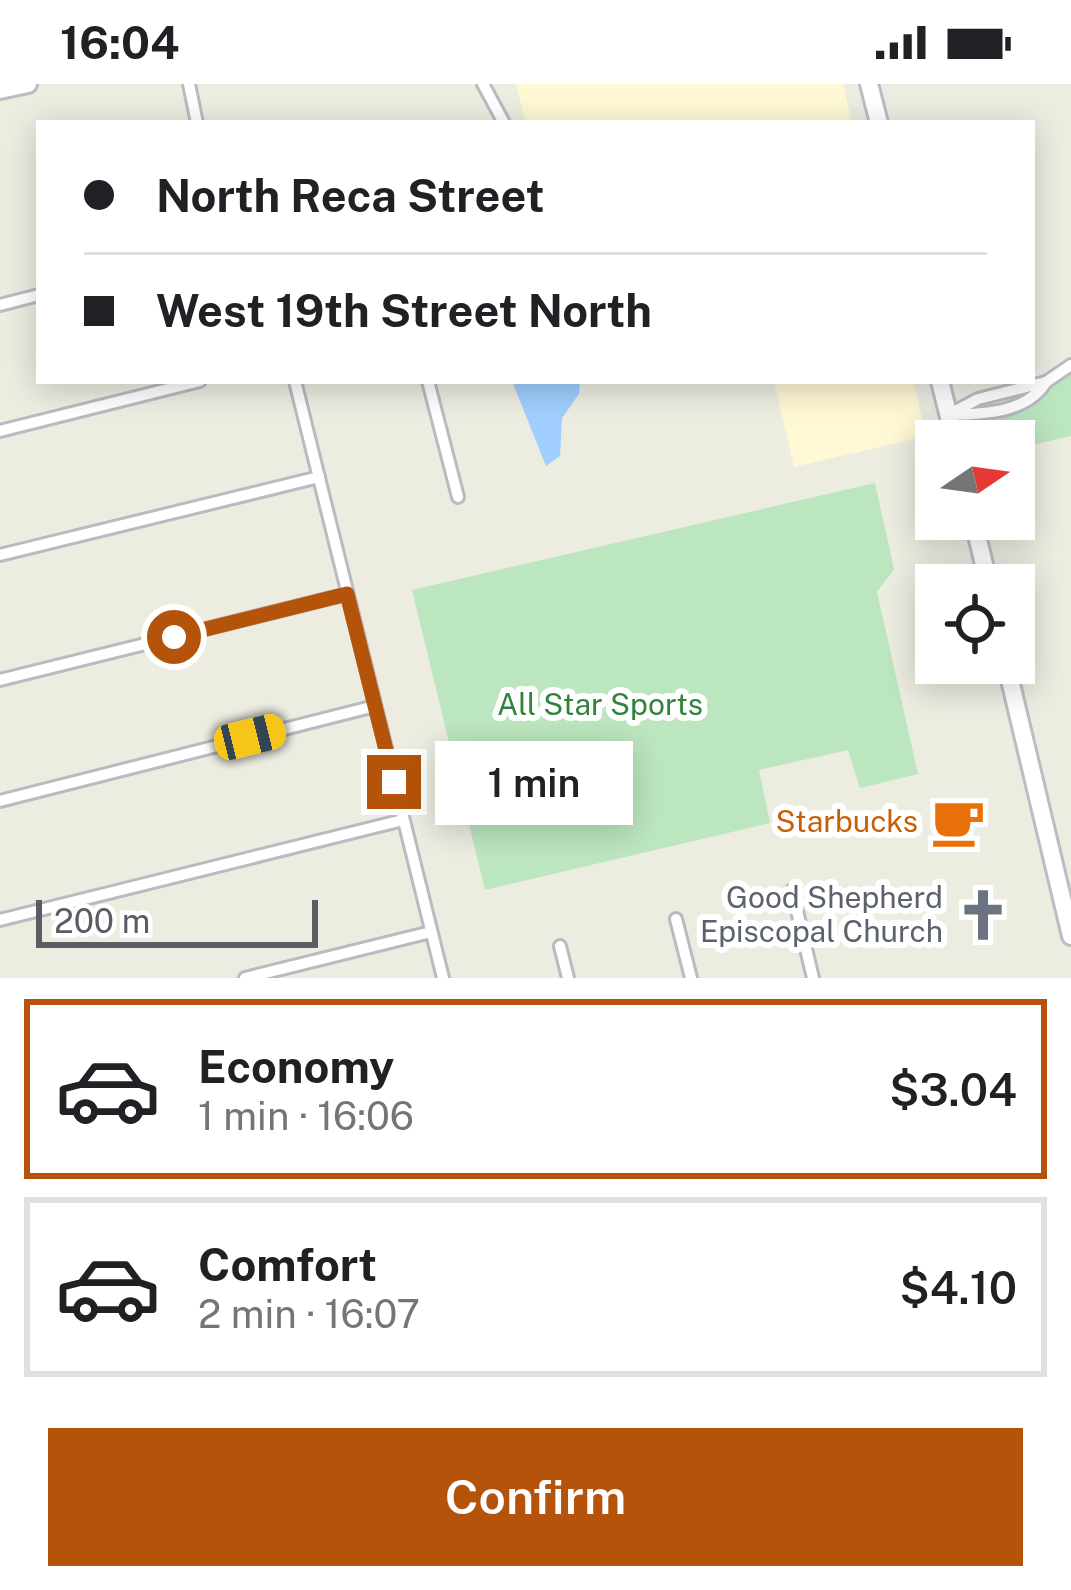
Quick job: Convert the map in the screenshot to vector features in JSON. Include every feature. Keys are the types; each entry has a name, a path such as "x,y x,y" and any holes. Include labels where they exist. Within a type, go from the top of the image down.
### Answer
{"main road":[{"path":"0,90 28,84"},
{"path":"869,84 878,120"},
{"path":"941,384 949,420"},
{"path":"1011,684 1071,936"}],"street":[{"path":"189,84 196,120"},
{"path":"483,84 502,120"},
{"path":"0,305 36,296"},
{"path":"948,415 1010,408 1038,395 1046,382 1071,365"},
{"path":"0,430 188,384"},
{"path":"296,384 443,978"},
{"path":"429,384 458,496"},
{"path":"0,555 319,476"},
{"path":"0,680 347,594"},
{"path":"0,801 375,706"},
{"path":"0,920 403,820"},
{"path":"792,890 813,978"},
{"path":"676,919 691,978"},
{"path":"245,978 431,932"},
{"path":"560,946 568,978"}],"shaded area":[{"path":"516,84 843,84 851,120 525,120"},
{"path":"775,384 914,384 922,420 915,420 915,439 794,467"}],"green space":[{"path":"1071,373 1071,436 1035,444 1035,420 986,420 1027,406"},
{"name":"All Star Sports","path":"875,483 894,569 877,592 918,774 860,788 848,750 759,770 770,823 485,890 412,590"}],"water":[{"path":"513,384 580,384 579,394 562,418 560,456 546,466"}],"place":[{"name":"Starbucks","path":"958,822"},
{"name":"Good Shepherd Episcopal Church","path":"983,915"}],"route":[{"path":"174,637 347,594 394,782"}]}
